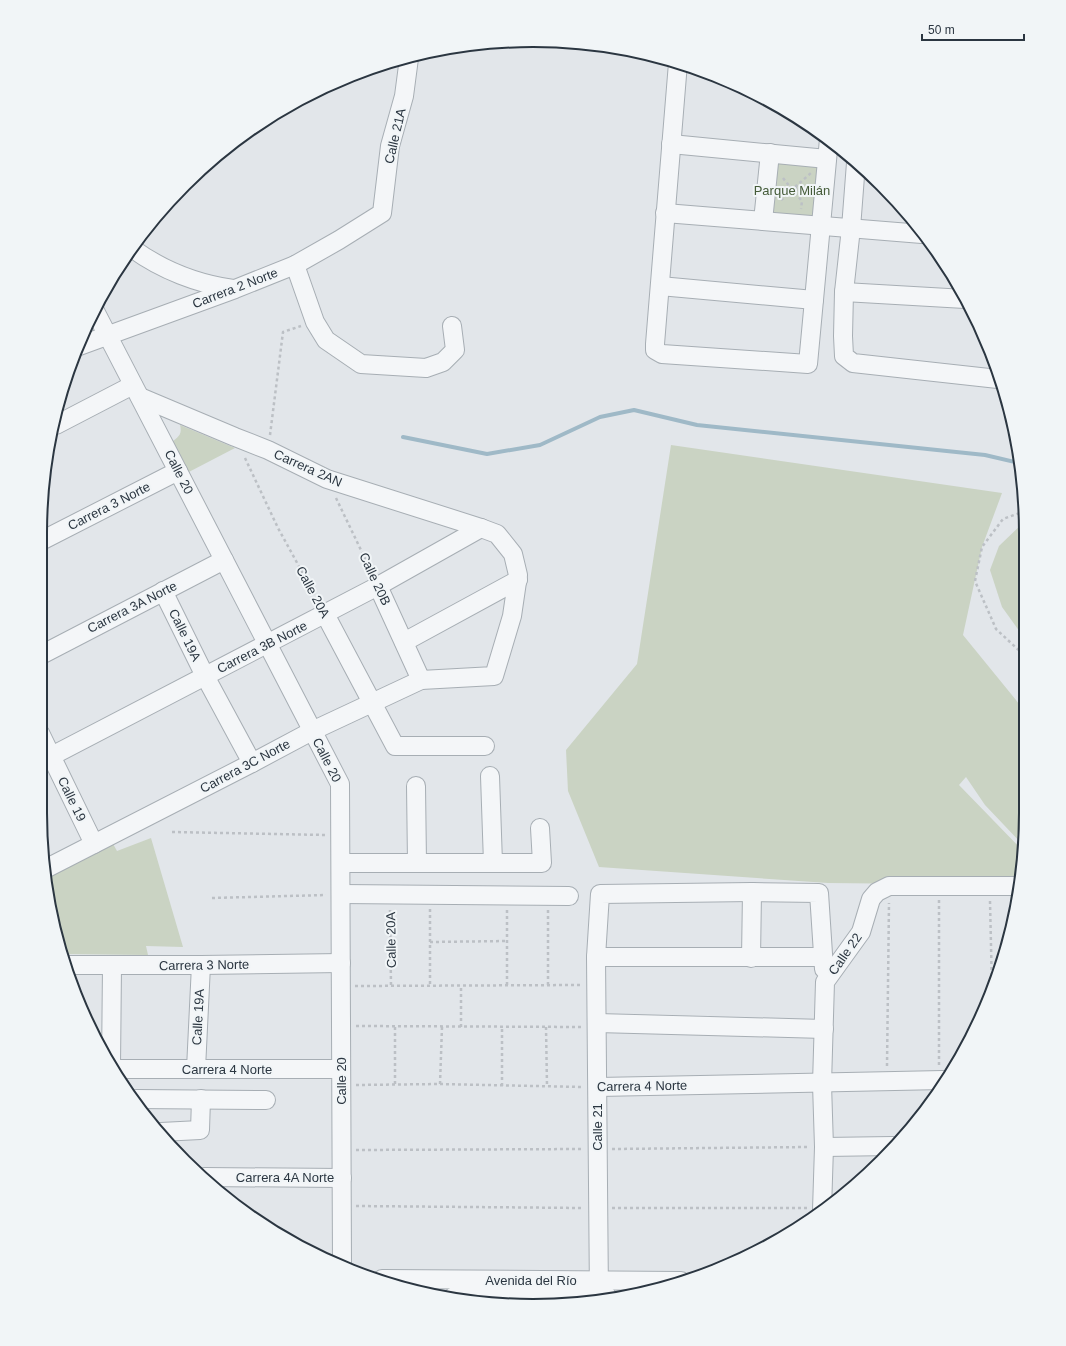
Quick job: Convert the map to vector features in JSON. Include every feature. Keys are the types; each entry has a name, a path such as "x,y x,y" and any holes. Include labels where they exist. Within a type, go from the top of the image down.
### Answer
{"street":[{"name":"Calle 21A","path":"382,213 390,146 404,96 408,64"},
{"path":"677,70 655,350 662,354 808,364 828,147"},
{"path":"671,144 827,159"},
{"path":"763,221 770,153"},
{"path":"856,171 844,292 844,356 853,363 994,380"},
{"name":"Carrera 2 Norte","path":"86,344 235,289 295,265 382,213"},
{"path":"665,213 916,233"},
{"path":"137,252 145,258 179,274 216,287 235,289"},
{"path":"295,265 315,322 326,340 361,364 426,368 443,362 455,350 452,326"},
{"path":"660,286 814,300"},
{"path":"844,292 959,299"},
{"name":"Calle 20","path":"98,316 340,784 342,1260"},
{"path":"60,423 136,391"},
{"name":"Carrera 2AN","path":"136,391 235,437 268,450 327,479 497,534 513,554 518,580"},
{"name":"Carrera 3 Norte","path":"47,538 178,471"},
{"name":"Carrera 3B Norte","path":"47,758 378,586 481,528"},
{"name":"Carrera 3A Norte","path":"47,651 224,560"},
{"path":"404,642 518,580"},
{"name":"Carrera 3C Norte","path":"50,866 312,731 421,680 494,676 512,616 518,580"},
{"name":"Calle 20B","path":"378,586 421,680"},
{"name":"Calle 19A","path":"163,591 205,676 252,763"},
{"name":"Calle 20A","path":"325,614 395,746 485,746"},
{"name":"Calle 19","path":"47,761 94,844"},
{"path":"490,776 493,863"},
{"path":"416,786 417,863"},
{"path":"341,863 542,863 540,828"},
{"path":"889,886 1013,886"},
{"name":"Calle 22","path":"822,1204 824,1147 822,1084 825,982 861,932 871,900 877,892 889,886"},
{"path":"751,958 752,892 819,893 825,982"},
{"name":"Calle 21","path":"601,1293 596,957 600,894 752,892"},
{"path":"341,894 569,896"},
{"path":"596,957 823,957"},
{"name":"Carrera 3 Norte","path":"72,965 200,966 341,963"},
{"path":"111,1054 112,966"},
{"name":"Calle 19A","path":"196,1069 200,966"},
{"path":"597,1025 824,1029"},
{"name":"Carrera 4 Norte","path":"120,1069 196,1069 341,1077"},
{"name":"Carrera 4 Norte","path":"598,1087 822,1084 939,1080"},
{"path":"140,1099 266,1100"},
{"path":"167,1132 200,1130 201,1099"},
{"path":"824,1147 887,1146"},
{"name":"Carrera 4A Norte","path":"212,1177 342,1178"},
{"name":"Avenida del Río","path":"401,1280 601,1293"},
{"name":"Avenida del Río","path":"484,1296 529,1297 601,1293 638,1287"}],"path":[{"path":"795,193 802,202 801,214"},
{"path":"268,450 283,332 315,322"},
{"name":"Calle 20A","path":"235,437 278,528 325,614"},
{"name":"Calle 20B","path":"327,479 378,586"},
{"path":"1018,513 1003,519 982,547 975,581 996,629 1019,650"},
{"path":"172,832 341,835"},
{"path":"887,1081 889,886"},
{"path":"939,886 941,1077"},
{"path":"990,886 992,973"},
{"path":"212,898 341,894"},
{"name":"Calle 20A","path":"390,895 391,986"},
{"path":"430,895 430,985"},
{"path":"507,895 507,985"},
{"path":"548,896 548,985"},
{"path":"430,942 507,941"},
{"path":"461,985 461,1027"},
{"path":"341,986 597,985"},
{"path":"341,1026 546,1027 597,1025"},
{"path":"394,1084 395,1026"},
{"path":"440,1084 442,1026"},
{"path":"502,1027 502,1086"},
{"path":"546,1027 547,1086"},
{"name":"Carrera 4 Norte","path":"341,1077 394,1084 598,1087"}],"green space":[{"name":"Parque Milán","path":"769,158 822,163 814,220 763,217"},
{"path":"180,425 235,448 185,474 166,439 173,441 177,438 181,432"},
{"path":"671,445 1002,493 982,547 963,635 1019,704 1018,840 985,805 966,777 959,785 1018,846 1014,885 828,883 599,867 568,791 566,750 637,664"},
{"path":"1019,527 1019,631 1002,607 990,570 999,546"},
{"path":"151,838 183,947 146,946 148,955 69,954 56,908 51,874 112,842 117,851"}],"waterway":[{"path":"403,437 487,454 540,445 600,417 634,410 697,425 985,455 1014,462"}]}
